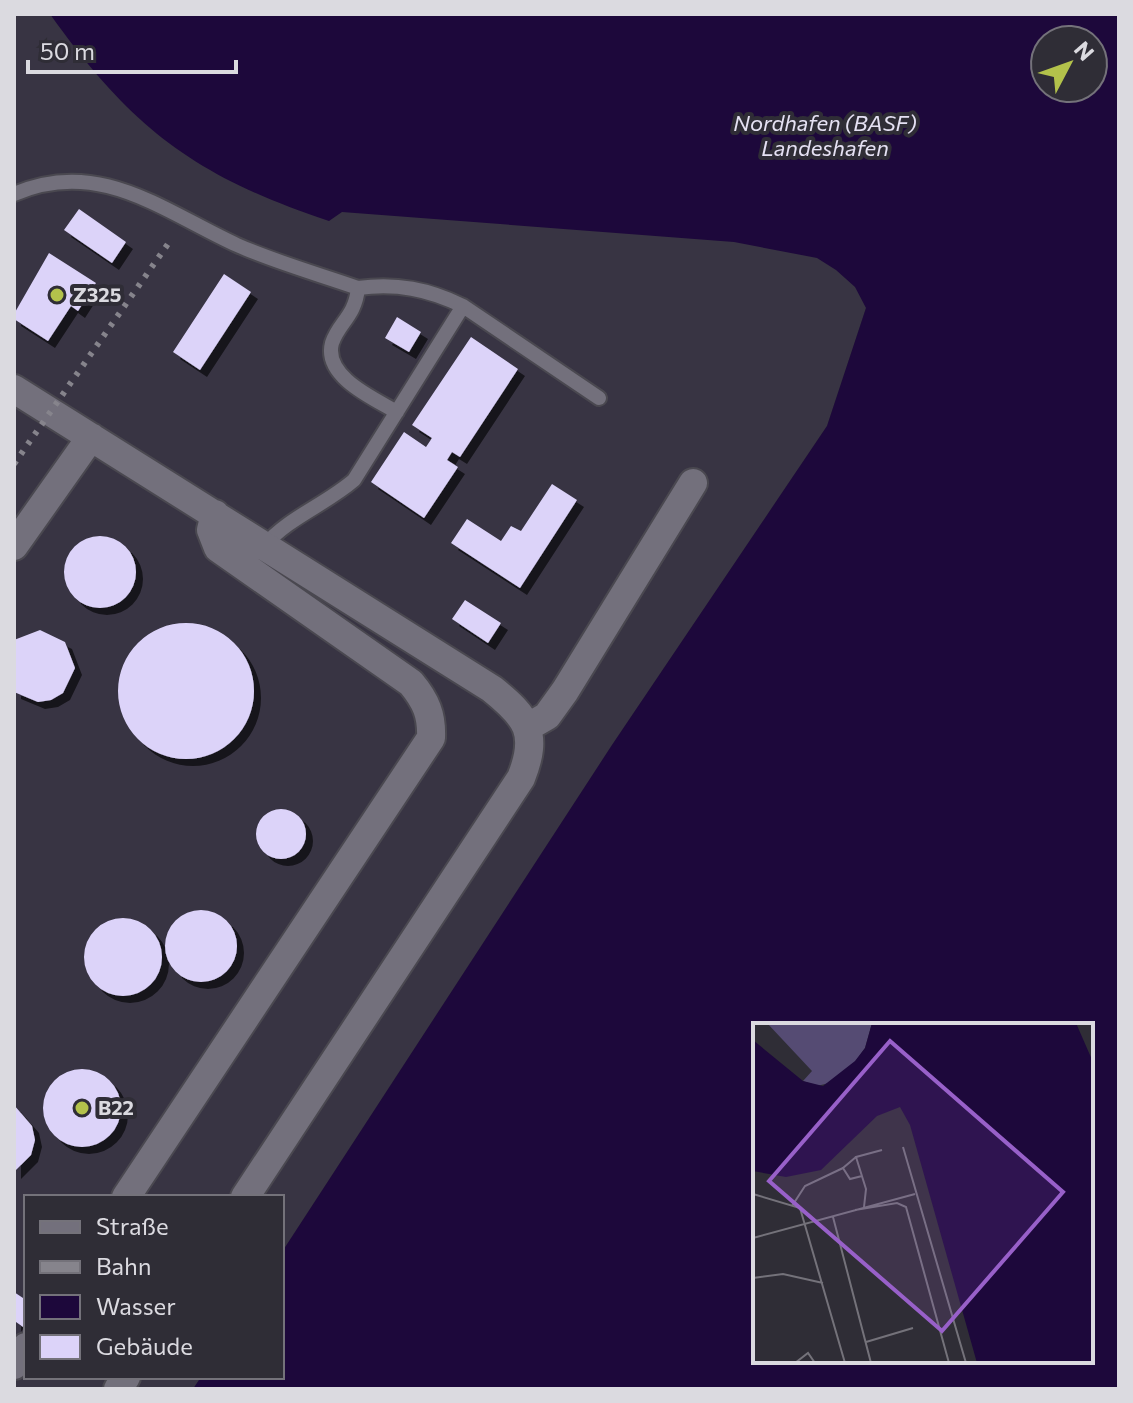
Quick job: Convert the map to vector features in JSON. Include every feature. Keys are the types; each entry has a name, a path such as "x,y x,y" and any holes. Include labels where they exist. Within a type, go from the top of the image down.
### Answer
{"street":[{"path":"14,389 492,689 516,708 528,727 531,752 521,778 246,1195"},
{"path":"14,546 91,437"},
{"path":"528,727 547,716 565,691 693,483"},
{"path":"127,1195 431,738 432,720 424,698 411,683 218,548 211,530 215,514"}],"lane":[{"path":"14,194 70,180 122,188 238,245 358,288 387,284 432,291 463,306 599,398"},
{"path":"358,288 356,308 332,344 334,364 353,385 397,412"},
{"path":"264,546 279,529 337,495 354,480 463,306"}],"shaded area":[{"path":"14,14 890,14 866,308 827,426 612,745 284,1249 284,1195 24,1195 24,1379 200,1379 193,1389 14,1389"}],"water":[{"name":"Nordhafen (BASF) Landeshafen","path":"50,14 1119,14 1119,1389 193,1389 200,1379 284,1379 284,1249 612,745 827,426 866,308 855,287 817,258 734,242 342,212 329,221 241,186 204,166 170,144 109,88"}],"building":[{"path":"79,209 126,242 112,263 64,230"},
{"name":"Z325","path":"49,253 96,283 78,311 71,306 48,341 14,319 14,314"},
{"path":"224,274 251,292 200,370 173,352"},
{"path":"397,317 421,332 409,352 385,338"},
{"path":"471,337 518,369 460,457 452,452 447,460 458,467 424,518 371,482 404,432 426,447 432,438 412,425"},
{"path":"552,484 577,500 520,588 451,543 467,519 501,541 511,526 521,531"},
{"path":"100,536 120,542 130,552 136,572 130,592 120,602 100,608 80,602 70,592 64,572 70,552 80,542"},
{"path":"465,600 501,623 488,643 452,619"},
{"path":"186,623 212,629 234,643 248,665 254,691 248,717 234,739 212,753 186,759 160,753 138,739 124,717 118,691 124,665 138,643 160,629"},
{"path":"40,630 65,642 75,668 63,693 51,700 38,702 14,692 14,640"},
{"path":"281,809 299,816 306,834 299,852 281,859 263,852 256,834 263,816"},
{"path":"201,910 221,916 231,926 237,946 231,966 221,976 201,982 181,976 171,966 165,946 171,926 181,916"},
{"path":"123,918 138,921 151,929 159,942 162,957 159,972 151,985 138,993 123,996 108,993 95,985 87,972 84,957 87,942 95,929 108,921"},
{"name":"B22","path":"82,1069 97,1072 109,1081 118,1093 121,1108 118,1123 109,1135 97,1144 82,1147 67,1144 55,1135 46,1123 43,1108 46,1093 55,1081 67,1072"},
{"path":"14,1105 32,1126 35,1140 31,1155 14,1172"},
{"path":"14,1292 24,1299 24,1328 16,1322 14,1325"}],"railway":[{"path":"14,464 170,241"}],"place":[{"name":"Z325","path":"57,295"},
{"name":"B22","path":"82,1108"}]}
